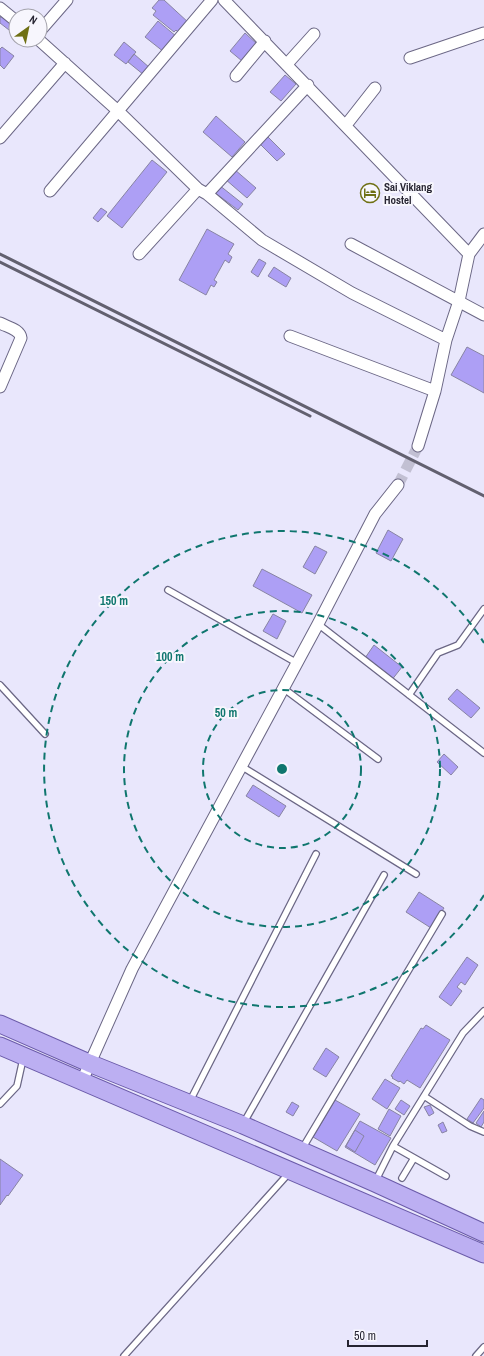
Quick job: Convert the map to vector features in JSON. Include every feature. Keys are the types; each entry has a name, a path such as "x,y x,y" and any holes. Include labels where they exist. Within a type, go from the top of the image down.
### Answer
{"main road":[{"path":"0,1024 89,1063 242,1125 375,1183 484,1233"},
{"path":"0,1046 484,1254"}],"street":[{"path":"48,22 67,0"},
{"path":"50,191 212,0"},
{"path":"224,0 308,85 470,254"},
{"path":"233,9 240,0"},
{"path":"0,8 8,14"},
{"path":"410,58 484,33"},
{"path":"287,64 314,34"},
{"path":"236,76 264,41"},
{"path":"48,48 118,111 202,192 262,240 352,293 446,340"},
{"path":"0,138 65,63"},
{"path":"139,254 308,85"},
{"path":"346,125 375,88"},
{"path":"418,446 435,391 446,340 459,301 470,254 484,234"},
{"path":"351,244 484,315"},
{"path":"0,323 17,331 21,335 21,338 0,387"},
{"path":"290,336 435,391"},
{"path":"82,1081 132,969 318,624 375,514 398,484"}],"lane":[{"path":"168,590 297,663"},
{"path":"409,695 438,653 458,645 484,609"},
{"path":"318,624 484,753"},
{"path":"0,685 44,734"},
{"path":"283,688 378,759"},
{"path":"241,766 416,874"},
{"path":"189,1103 316,854"},
{"path":"242,1125 384,875"},
{"path":"301,1151 442,914"},
{"path":"375,1183 393,1146 463,1033 484,1011"},
{"path":"0,1104 18,1086 24,1056"},
{"path":"424,1096 470,1126 484,1132"},
{"path":"393,1146 446,1176"},
{"path":"402,1178 414,1158"},
{"path":"124,1356 290,1171"},
{"path":"476,1356 484,1347"}],"building":[{"path":"159,0 164,0 189,23 180,34 176,30 174,32 153,15 156,11 152,8"},
{"path":"4,13 8,16 8,29 0,23 0,18"},
{"path":"158,21 177,37 164,52 145,37"},
{"path":"245,33 257,44 242,61 230,51"},
{"path":"124,42 136,52 126,64 114,55"},
{"path":"2,47 14,56 4,69 0,65 0,49"},
{"path":"134,54 150,68 144,75 128,62"},
{"path":"285,75 296,84 281,101 270,92"},
{"path":"216,116 245,142 232,157 203,132"},
{"path":"268,137 285,154 277,161 260,144"},
{"path":"152,160 167,172 122,228 107,216"},
{"path":"234,169 256,188 247,198 225,179"},
{"path":"219,185 243,204 238,210 214,192"},
{"path":"101,208 107,212 98,222 93,218"},
{"path":"207,229 234,244 228,254 232,257 229,263 225,260 214,280 217,282 214,287 211,285 206,295 179,280"},
{"path":"259,259 266,263 258,277 251,272"},
{"path":"274,267 291,278 286,287 268,276"},
{"path":"467,347 484,356 484,393 451,375"},
{"path":"388,530 403,539 391,561 376,553"},
{"path":"315,546 327,552 315,574 303,567"},
{"path":"262,569 312,595 302,613 253,586"},
{"path":"273,614 286,621 277,639 263,631"},
{"path":"374,645 402,667 391,681 365,658"},
{"path":"457,689 480,708 471,718 448,699"},
{"path":"444,754 458,767 451,775 437,762"},
{"path":"253,785 286,806 279,817 246,796"},
{"path":"419,892 444,908 431,928 406,912"},
{"path":"467,957 478,965 465,985 461,982 457,987 462,991 451,1006 439,997"},
{"path":"426,1025 450,1040 420,1088 407,1080 404,1084 400,1081 399,1082 391,1076 421,1028 423,1029"},
{"path":"326,1048 339,1057 326,1077 313,1069"},
{"path":"385,1079 400,1088 387,1109 372,1099"},
{"path":"481,1098 484,1100 484,1108 473,1123 467,1119"},
{"path":"335,1100 360,1114 337,1151 313,1137"},
{"path":"401,1100 410,1106 404,1115 395,1109"},
{"path":"292,1102 299,1106 293,1116 286,1112"},
{"path":"430,1105 434,1113 429,1116 424,1107"},
{"path":"389,1109 401,1116 390,1136 378,1129"},
{"path":"484,1111 484,1122 481,1127 476,1123"},
{"path":"360,1121 391,1138 375,1165 345,1147"},
{"path":"443,1122 447,1131 442,1133 438,1125"},
{"path":"355,1130 364,1136 355,1152 346,1146"},
{"path":"0,1159 23,1175 0,1205"}],"tunnel":[{"path":"398,485 418,446"}],"railway":[{"path":"0,254 484,496"},
{"path":"0,262 310,416"}],"place":[{"name":"Sai Viklang Hostel","path":"370,193"}]}
